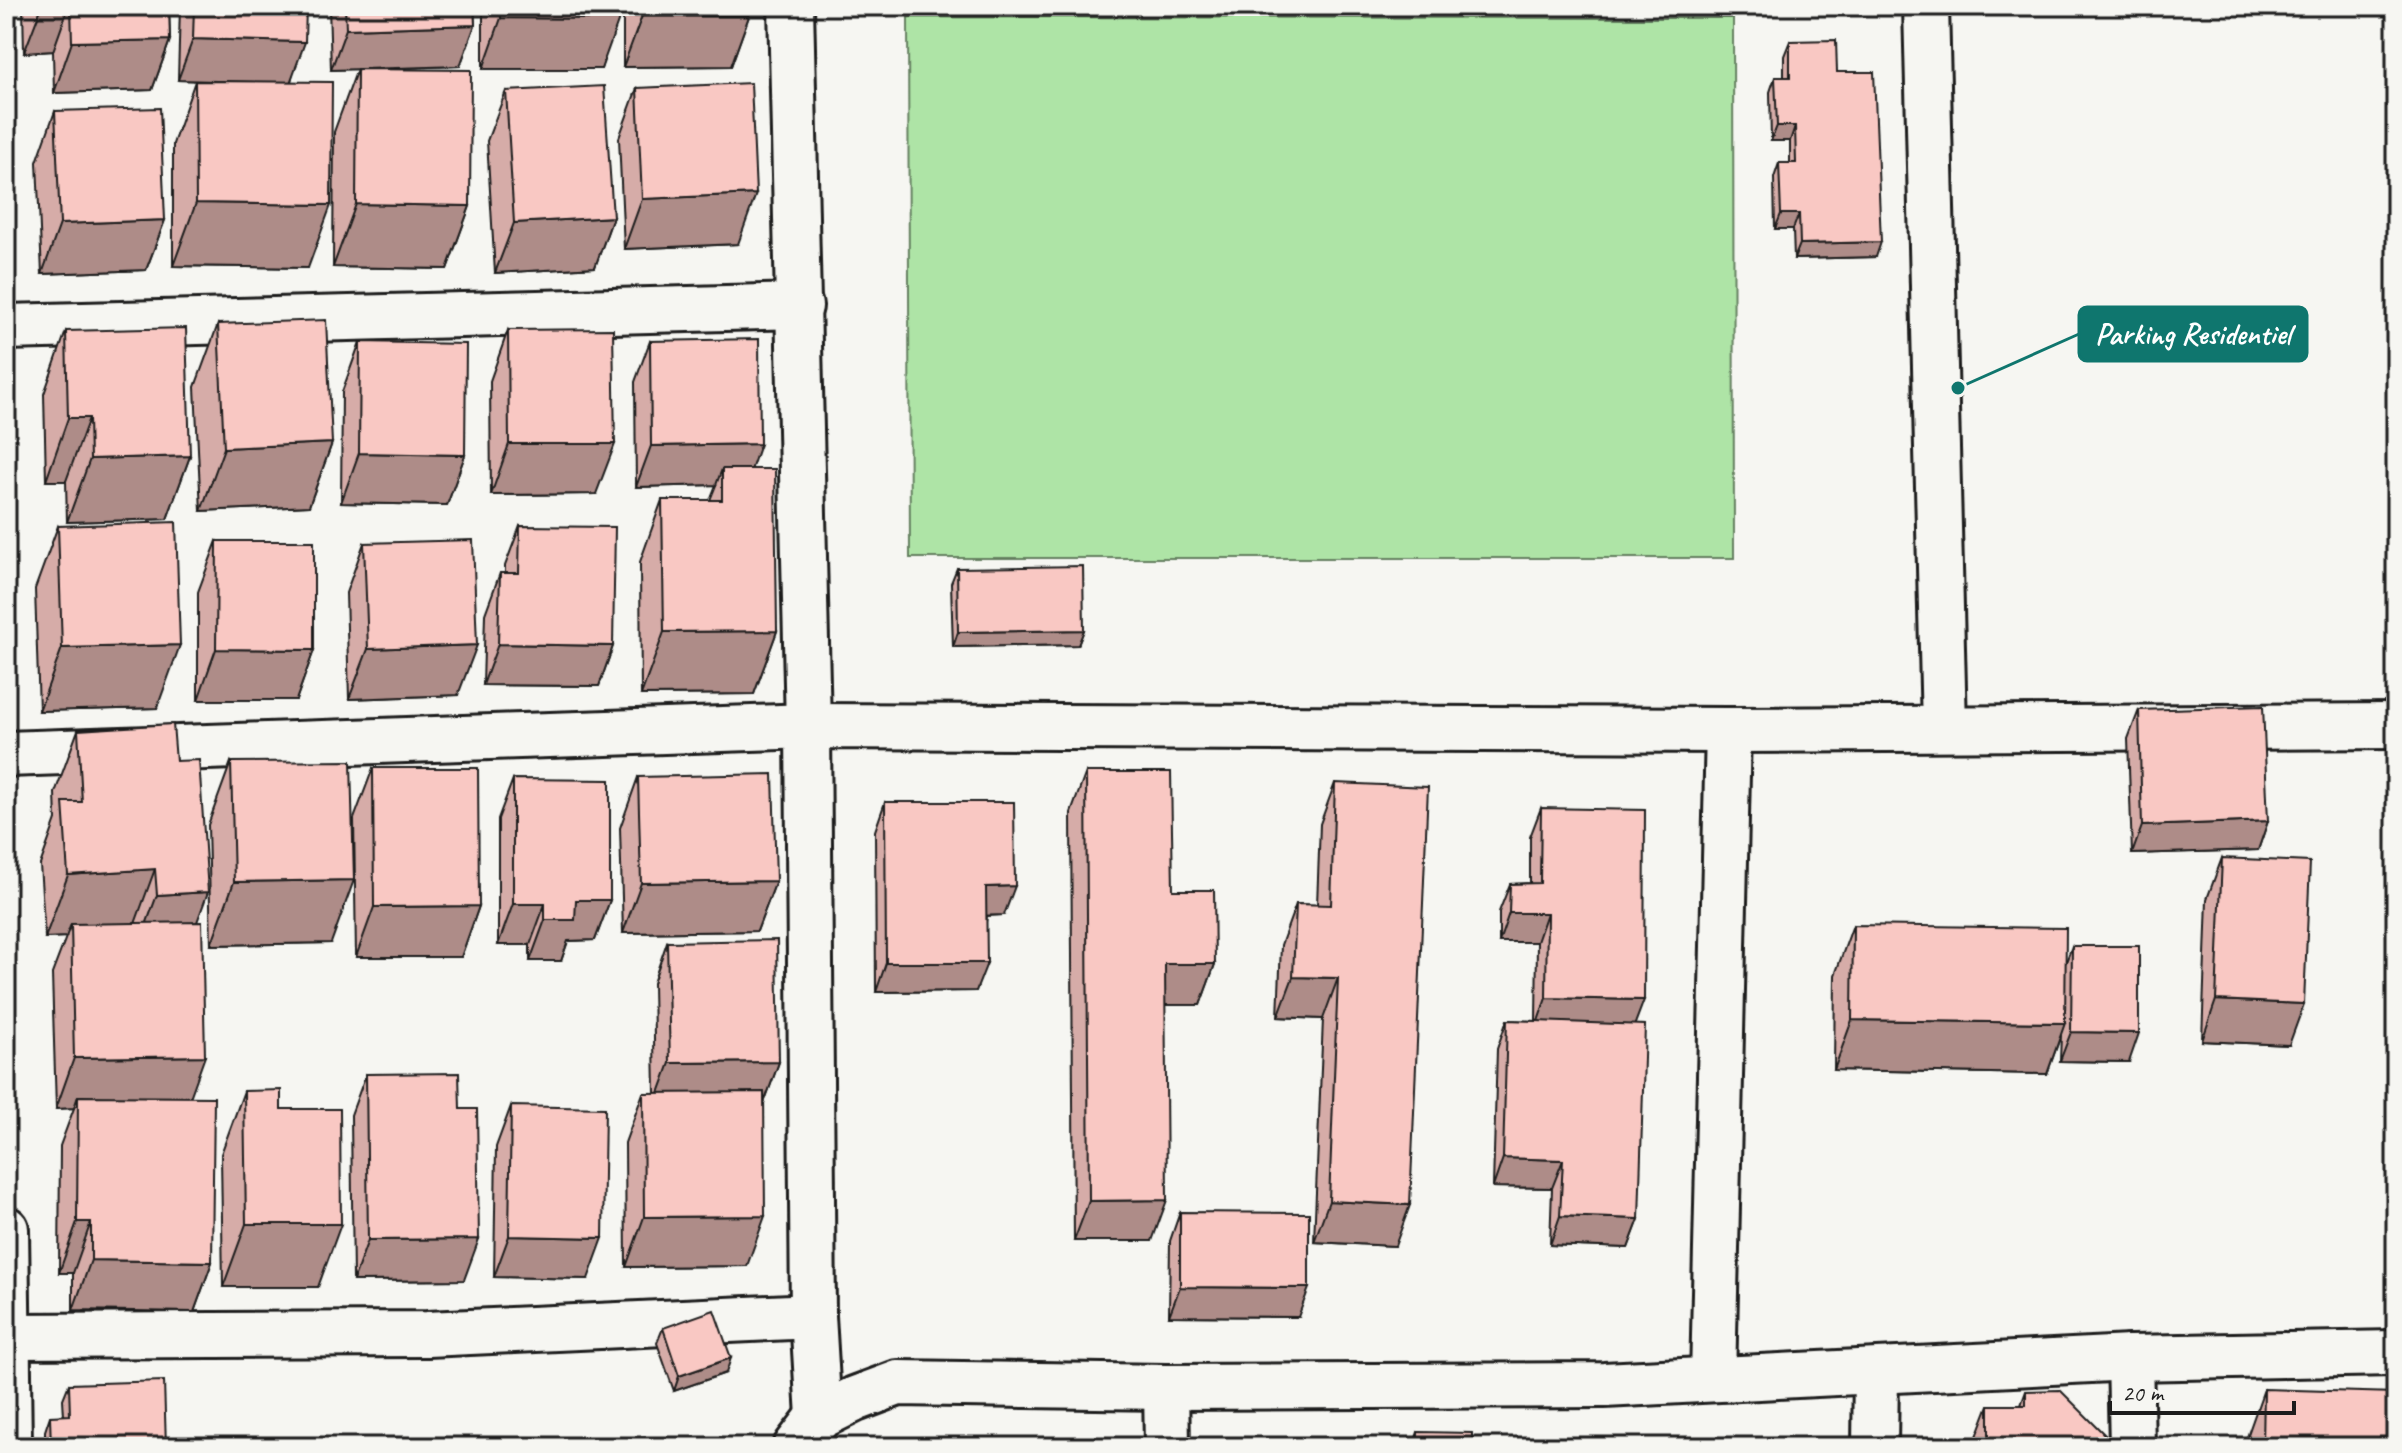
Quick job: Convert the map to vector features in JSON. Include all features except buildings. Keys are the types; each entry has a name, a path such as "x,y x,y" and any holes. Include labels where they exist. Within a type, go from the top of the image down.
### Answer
{"street":[{"path":"791,6 808,726 813,1316 808,1432"},
{"path":"1926,6 1944,728"},
{"path":"6,327 800,306"},
{"path":"6,754 808,726 1728,730 2396,726"},
{"path":"1713,1379 1728,730"},
{"path":"6,1229 9,1447"},
{"path":"7,1336 427,1334 813,1316"},
{"path":"808,1432 855,1399 898,1383 1166,1387 1604,1385 2130,1358 2396,1353"},
{"path":"2130,1358 2132,1447"},
{"path":"1875,1447 1876,1372"},
{"path":"1166,1387 1167,1447"}],"green space":[{"path":"908,17 1733,18 1734,558 910,558"}],"place":[{"name":"Parking Residentiel","path":"1958,388"}]}
